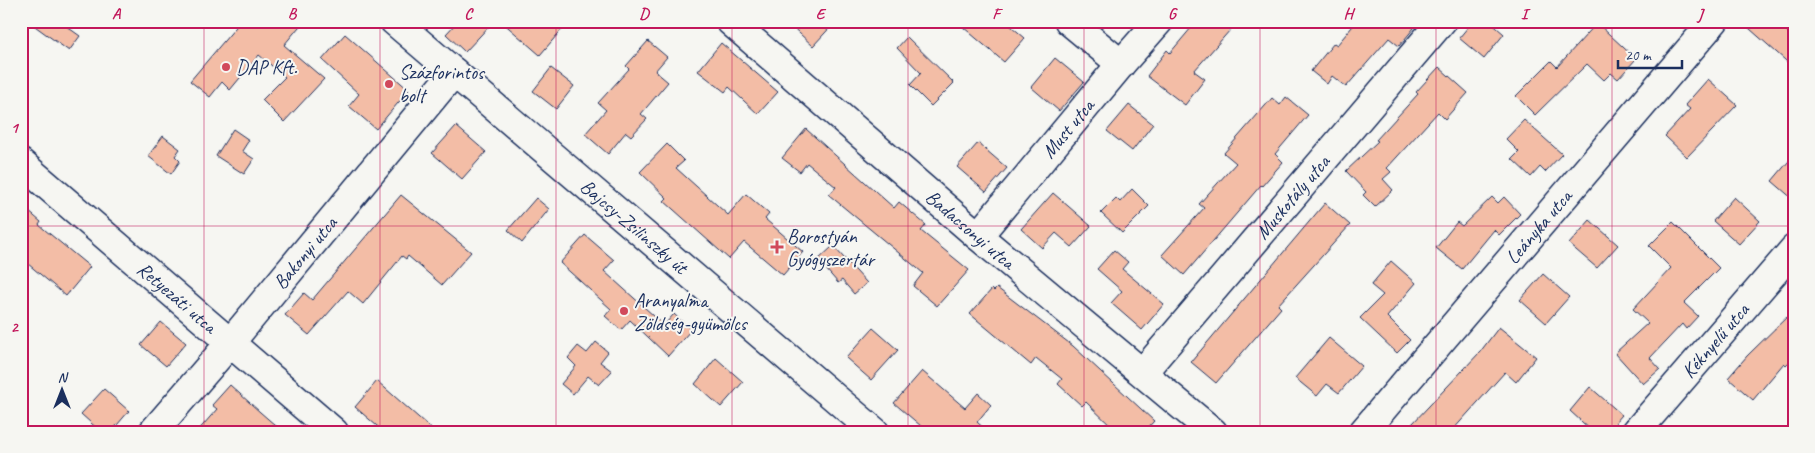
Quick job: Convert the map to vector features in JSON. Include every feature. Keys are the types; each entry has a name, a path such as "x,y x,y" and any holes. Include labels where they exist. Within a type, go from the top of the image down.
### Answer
{"street":[{"name":"Bajcsy-Zsilinszky út","path":"394,21 875,432"},
{"name":"Badacsonyi utca","path":"730,21 978,236 1213,432"},
{"path":"1070,21 1121,64"},
{"name":"Must utca","path":"978,236 1159,21"},
{"name":"Muskotály utca","path":"1143,372 1442,21"},
{"name":"Leányka utca","path":"1363,432 1714,21"},
{"name":"Bakonyi utca","path":"153,432 230,343 454,72"},
{"name":"Retyezáti utca","path":"21,164 334,432"},
{"name":"Kéknyelű utca","path":"1636,432 1794,249"}],"building":[{"path":"28,21 59,21 80,36 69,51"},
{"path":"241,21 304,21 284,45 324,79 284,122 262,100 285,77 259,55 230,90 222,82 210,97 190,81"},
{"path":"458,21 494,21 465,52 446,34"},
{"path":"501,21 569,21 540,55"},
{"path":"786,21 836,21 813,46"},
{"path":"956,21 1005,21 1025,38 1004,62"},
{"path":"1197,21 1238,21 1194,71 1205,79 1185,105 1147,76 1167,50 1170,53"},
{"path":"1357,21 1405,21 1414,28 1399,46 1389,38 1346,87 1332,76 1327,84 1311,71 1334,43 1337,45"},
{"path":"1473,21 1489,21 1504,34 1484,59 1459,38"},
{"path":"1741,21 1776,21 1794,38 1794,68"},
{"path":"1597,23 1636,59 1618,79 1611,73 1604,80 1587,64 1535,115 1516,96 1551,61 1557,67"},
{"path":"345,34 409,90 376,129 349,106 359,94 322,60"},
{"path":"907,37 954,83 931,106 910,85 921,73 897,48"},
{"path":"648,41 667,57 655,71 668,82 641,114 647,119 631,136 626,132 608,154 585,134 606,110 598,103 629,69 626,66"},
{"path":"721,43 778,92 758,114 729,87 725,92 698,71"},
{"path":"1055,58 1084,82 1059,111 1031,87"},
{"path":"1439,67 1468,93 1445,119 1438,112 1387,168 1391,172 1383,179 1393,190 1375,207 1363,195 1366,192 1346,171 1378,141 1376,140 1418,94 1416,92"},
{"path":"551,68 574,86 556,109 533,91"},
{"path":"1708,79 1737,105 1687,157 1665,136 1690,109 1685,105"},
{"path":"1286,97 1308,115 1275,154 1283,162 1184,275 1162,255 1204,208 1199,204 1236,163 1224,153 1272,98 1280,105"},
{"path":"1129,105 1153,124 1132,151 1107,131"},
{"path":"1524,120 1562,154 1545,172 1540,167 1531,177 1512,159 1519,152 1506,139"},
{"path":"456,126 486,152 462,179 432,153"},
{"path":"233,129 249,140 242,151 254,159 244,174 216,156"},
{"path":"806,129 894,208 899,202 926,225 921,231 969,270 937,306 913,286 923,273 829,195 836,187 807,163 800,172 782,158"},
{"path":"163,136 180,149 175,156 180,161 171,174 148,156"},
{"path":"978,143 1007,168 986,192 957,167"},
{"path":"667,144 684,161 676,168 728,215 746,194 769,214 765,219 803,252 783,275 744,242 729,259 664,201 667,198 640,172"},
{"path":"1794,155 1794,200 1772,181"},
{"path":"1132,189 1149,206 1122,233 1101,213 1116,198 1120,202"},
{"path":"1053,193 1091,226 1072,247 1056,233 1042,248 1021,229"},
{"path":"401,195 471,252 442,285 408,256 406,259 402,256 363,304 348,291 309,335 285,315 304,293 312,300"},
{"path":"1492,197 1498,203 1504,197 1520,214 1499,235 1494,230 1462,269 1436,248 1457,222 1462,226"},
{"path":"1734,197 1760,221 1739,244 1713,221"},
{"path":"536,198 549,209 522,243 508,230"},
{"path":"1325,203 1350,225 1278,305 1281,308 1216,383 1191,362"},
{"path":"21,205 41,222 39,225 90,267 66,296 21,258"},
{"path":"1590,220 1618,245 1597,268 1569,244"},
{"path":"1673,222 1719,268 1684,303 1698,316 1686,329 1682,324 1650,358 1660,369 1643,384 1615,353 1648,323 1633,309 1671,268 1649,246"},
{"path":"585,235 614,260 604,271 664,325 674,314 691,330 668,356 630,320 621,330 605,316 611,309 560,263"},
{"path":"833,246 867,283 854,294 842,280 838,283 818,260"},
{"path":"1114,250 1128,262 1122,269 1164,304 1142,330 1111,303 1122,291 1097,269"},
{"path":"1391,261 1416,283 1387,317 1410,340 1397,353 1360,318 1383,295 1371,285"},
{"path":"1543,274 1569,297 1546,323 1520,300"},
{"path":"997,288 1073,346 1154,421 1144,432 1117,432 1086,402 1082,406 1058,384 1062,379 1036,358 1031,365 970,314 992,289 994,291"},
{"path":"1794,310 1794,357 1786,365 1784,363 1753,400 1728,378 1747,356"},
{"path":"161,322 186,343 166,366 141,345"},
{"path":"1499,327 1536,357 1516,382 1505,372 1451,432 1420,432 1412,424 1480,352"},
{"path":"873,328 898,350 871,380 846,358"},
{"path":"1329,338 1362,366 1339,393 1327,384 1317,396 1295,378"},
{"path":"596,342 608,352 600,362 612,371 599,385 588,376 573,394 561,384 576,366 568,358 578,346 587,353"},
{"path":"716,358 743,382 721,407 695,384"},
{"path":"922,371 965,408 978,393 991,405 977,422 988,432 928,432 894,403"},
{"path":"377,381 435,432 384,432 355,407"},
{"path":"230,385 283,432 197,432 217,409 212,405"},
{"path":"1590,387 1622,415 1607,432 1593,432 1570,411"},
{"path":"104,389 129,411 111,432 101,432 81,414"}],"place":[{"name":"DAP Kft.","path":"226,67"},
{"name":"Százforintos bolt","path":"389,84"},
{"name":"Borostyán Gyógyszertár","path":"777,247"},
{"name":"Aranyalma Zöldség-gyümölcs","path":"624,311"}]}
